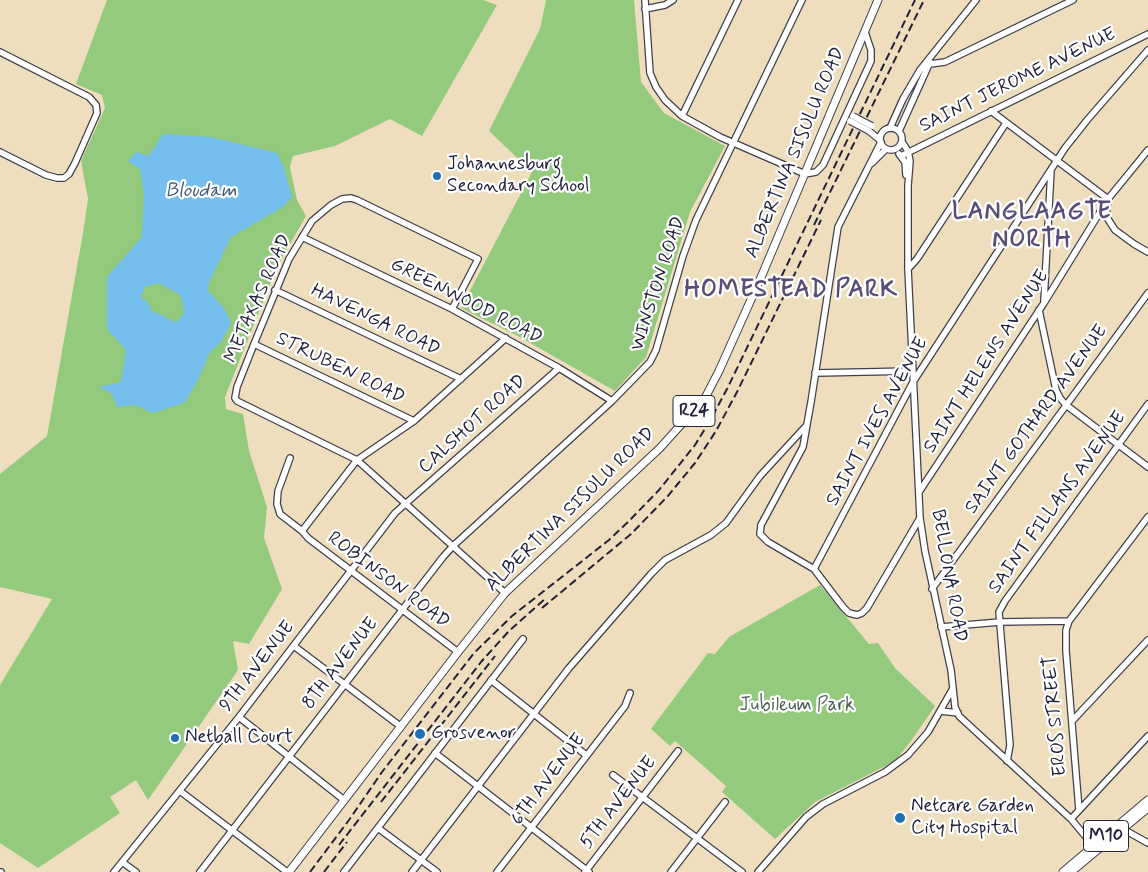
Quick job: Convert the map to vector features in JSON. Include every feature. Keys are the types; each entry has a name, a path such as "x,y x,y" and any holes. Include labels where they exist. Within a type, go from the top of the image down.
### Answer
{"main road":[{"name":"ALBERTINA SISULU ROAD","path":"288,872 505,593 660,448 705,398 732,343 878,0"},
{"name":"M10","path":"1120,828 1148,800"},
{"name":"M10","path":"1063,872 1148,808"},
{"name":"M10","path":"1071,872 1096,848"}],"street":[{"path":"645,0 650,73 665,100 682,116 733,144 805,174 812,174 819,170 871,61 871,50 865,32"},
{"path":"646,9 665,5 673,0"},
{"path":"682,116 738,0"},
{"name":"WINSTON ROAD","path":"452,546 648,366 653,357 693,227 802,0"},
{"path":"872,163 882,134 888,129 915,77 976,0"},
{"path":"930,64 944,62 1073,0"},
{"name":"SAINT JEROME AVENUE","path":"901,156 1148,34"},
{"name":"SAINT IVES AVENUE","path":"814,569 913,382 1057,160 1084,124 1148,50"},
{"path":"0,52 90,97 96,105 97,113 66,177 61,179 46,174 0,152"},
{"path":"899,131 934,53"},
{"path":"991,111 1108,199 1106,216 1115,230 1148,252"},
{"path":"845,115 870,128 899,131 902,136 902,142 908,151"},
{"path":"908,269 917,259 1006,123"},
{"path":"870,128 886,149 893,150 901,156"},
{"path":"893,150 900,146 902,142"},
{"path":"886,149 872,163 838,227 803,447 761,525 760,534 768,542 814,569 843,606 854,615 862,614 867,608 920,518"},
{"name":"SAINT HELENS AVENUE","path":"920,492 1044,303 1108,199 1148,150"},
{"name":"BELLONA ROAD","path":"908,151 910,167 908,186"},
{"name":"BELLONA ROAD","path":"901,156 906,165 908,186 908,269 920,518 932,589 950,670 955,708 958,713"},
{"path":"1044,303 1052,170"},
{"name":"METAXAS ROAD","path":"357,460 237,401 235,398 237,388 275,290 286,265 312,221 331,205 342,199 351,198 478,259 452,309"},
{"name":"GREENWOOD ROAD","path":"302,237 452,309 559,368 612,401"},
{"name":"HAVENGA ROAD","path":"275,290 461,379"},
{"name":"SAINT GOTHARD AVENUE","path":"932,589 1148,293"},
{"path":"1039,310 1056,390 1066,405 1148,467"},
{"path":"302,532 357,460 414,421 506,338"},
{"name":"STRUBEN ROAD","path":"254,344 414,421"},
{"name":"CALSHOT ROAD","path":"407,504 559,368"},
{"path":"815,373 913,371"},
{"name":"SAINT FILLANS AVENUE","path":"1000,622 998,615 1001,607 1148,404"},
{"path":"412,872 577,658 660,564 711,535 726,523 764,471 807,425"},
{"name":"ROBINSON ROAD","path":"290,458 278,491 277,504 280,514 350,572 458,652"},
{"path":"357,460 505,593"},
{"name":"9TH AVENUE","path":"114,872 239,717 395,513 407,504"},
{"path":"941,627 1000,622 1069,621 1148,517"},
{"name":"8TH AVENUE","path":"200,872 452,546"},
{"name":"EROS STREET","path":"1069,621 1066,634 1066,651 1079,810"},
{"path":"1000,622 1010,745 1007,761"},
{"path":"344,872 523,638"},
{"path":"1073,720 1148,640"},
{"path":"294,646 400,726"},
{"path":"492,680 586,755"},
{"path":"758,872 806,816 824,804 866,783 896,765 908,755 928,732 952,690"},
{"name":"6TH AVENUE","path":"497,872 624,706 630,693"},
{"path":"941,711 958,713 1071,819 1096,848"},
{"path":"239,717 344,800"},
{"path":"1071,819 1148,736"},
{"name":"5TH AVENUE","path":"587,871 678,751"},
{"path":"435,754 587,871"},
{"path":"613,775 742,872"},
{"path":"180,791 288,872"},
{"path":"671,872 726,802"},
{"path":"378,828 437,872"},
{"path":"1120,828 1148,843"},
{"path":"122,862 136,872"}],"green space":[{"path":"107,0 483,0 497,5 422,136 390,119 335,146 293,156 290,167 297,200 306,216 277,267 225,397 226,409 243,414 249,451 267,507 264,538 282,589 249,644 233,641 238,670 148,800 136,780 110,797 120,813 38,868 0,843 0,685 52,599 0,587 0,474 47,436 88,199 81,161 105,108 102,95 76,84"},
{"path":"546,0 634,0 641,82 664,113 725,146 690,212 646,357 615,391 516,335 461,308 532,172 489,131 540,29"},
{"name":"Jubileum Park","path":"820,585 869,644 878,643 895,668 935,706 895,761 815,802 775,839 722,792 726,786 675,741 670,746 651,729 708,653 715,654 729,637"}],"water":[{"name":"Bloudam","path":"163,134 211,137 277,153 284,168 292,197 283,207 231,237 209,282 208,291 224,308 231,323 221,342 210,352 197,382 184,403 153,413 135,405 117,407 112,394 99,387 121,382 126,350 107,329 107,277 142,237 144,194 140,169 128,161 136,152 149,156","holes":["158,283 179,294 182,299 184,314 176,323 153,312 150,309 151,305 147,305 147,300 143,300 141,296 141,293 144,293 144,287"]}],"railway":[{"path":"310,872 382,772 474,653 512,616 609,540 659,490 695,445 728,387 915,0"},
{"path":"814,225 924,0"},
{"path":"542,608 631,534 667,497 695,463 716,431 737,392 821,220"},
{"path":"339,845 481,662 509,631 546,598"},
{"path":"381,802 495,656"},
{"path":"324,872 347,842"}],"place":[{"name":"Johannesburg Secondary School","path":"437,176"},
{"name":"Grosvenor","path":"420,734"},
{"name":"Netball Court","path":"175,738"},
{"name":"Netcare Garden City Hospital","path":"900,818"}],"district":[{"name":"LANGLAAGTE NORTH","path":"1032,227"},
{"name":"HOMESTEAD PARK","path":"791,291"}]}
